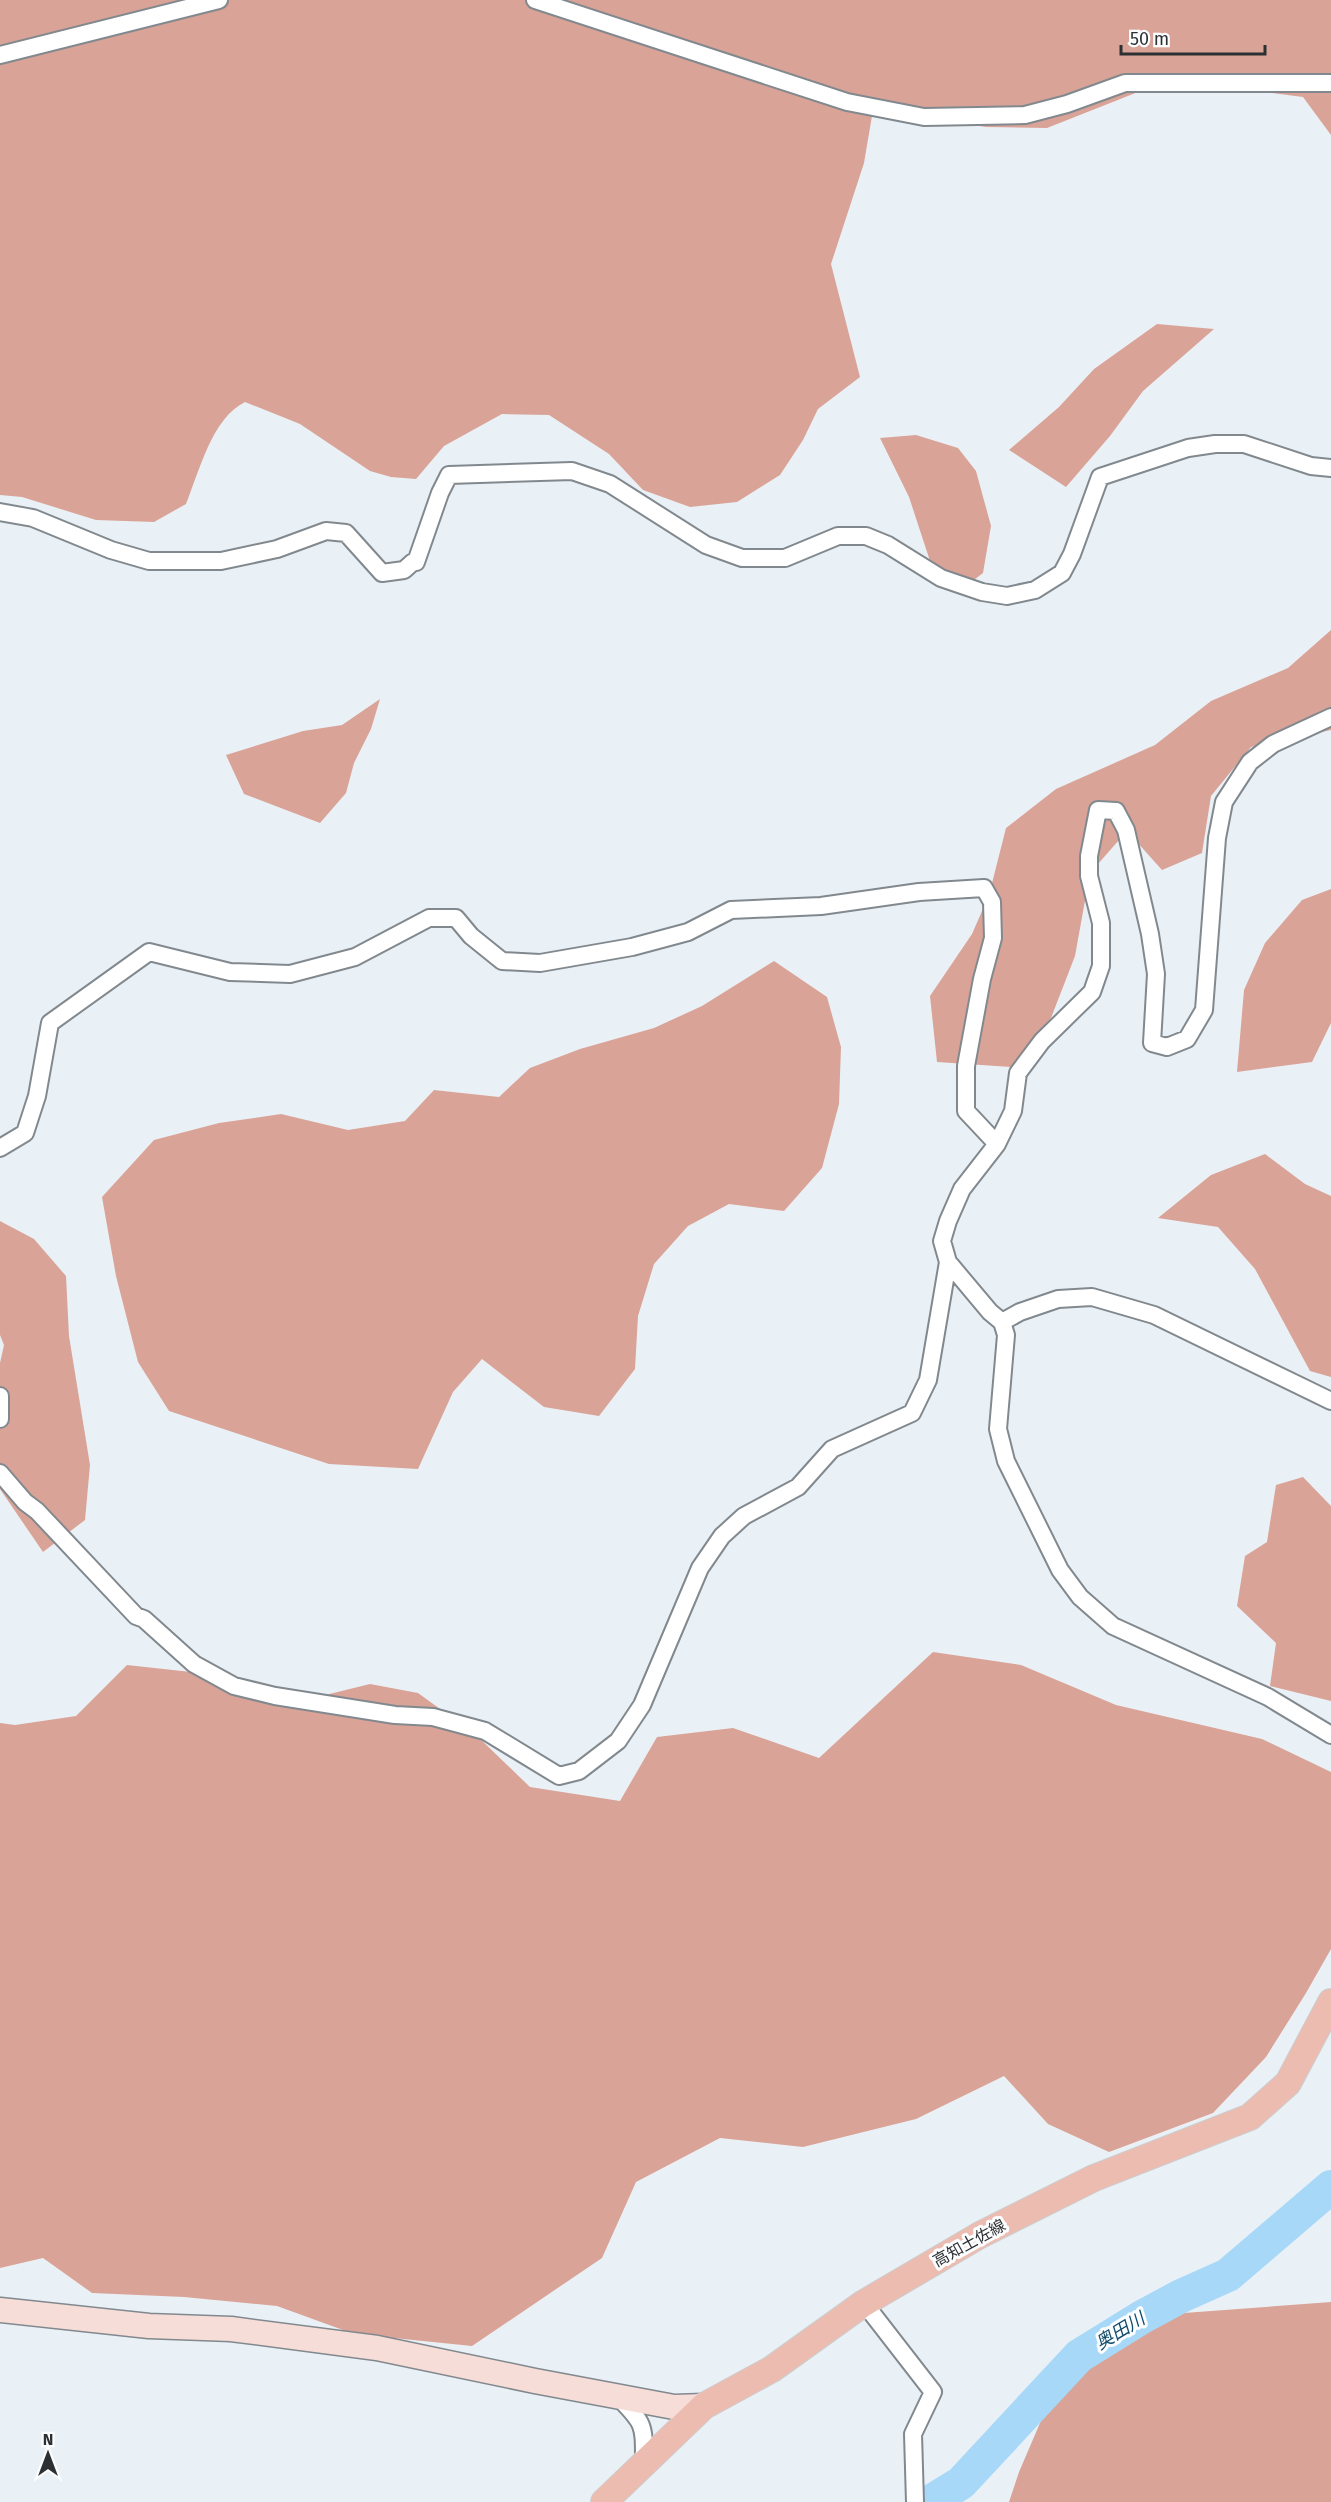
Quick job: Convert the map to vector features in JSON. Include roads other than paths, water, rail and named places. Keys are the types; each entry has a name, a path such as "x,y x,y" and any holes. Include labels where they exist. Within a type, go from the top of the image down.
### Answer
{"main road":[{"name":"高知土佐線","path":"604,2502 704,2406 772,2369 864,2303 980,2235 1094,2178 1250,2117 1288,2083 1331,2002"}],"street":[{"path":"0,54 219,0"},
{"path":"535,0 846,102 924,117 1025,115 1067,104 1125,83 1331,83"},
{"path":"0,512 33,518 111,550 149,561 222,561 277,549 326,531 346,533 382,573 404,570 413,562 417,562 440,493 449,475 572,471 610,484 706,545 742,558 785,558 838,536 866,536 888,545 940,578 982,592 1007,596 1035,591 1062,573 1072,554 1100,477 1188,448 1215,444 1244,444 1311,466 1331,468"},
{"path":"1331,717 1273,744 1250,762 1224,802 1217,838 1204,1010 1187,1039 1167,1047 1152,1043 1154,964 1150,934 1126,830 1116,812 1098,810 1089,856 1089,876 1101,923 1101,966 1092,992 1042,1041 1018,1073 1013,1111 997,1144 962,1189 942,1241 948,1262 990,1312 1002,1322 1005,1335 998,1429 1006,1461 1060,1570 1080,1597 1113,1626 1269,1697 1331,1735"},
{"path":"0,1148 25,1133 37,1096 50,1023 149,952 230,972 290,974 355,957 429,918 456,918 471,936 502,961 540,963 632,946 687,932 731,910 821,906 919,892 984,888 992,902 993,938 982,979 966,1066 966,1111 997,1144"},
{"path":"0,1473 25,1502 37,1511 136,1616 144,1619 194,1664 234,1686 275,1696 395,1715 433,1717 485,1731 559,1776 579,1770 618,1741 642,1705 700,1568 722,1536 744,1516 798,1487 832,1449 912,1413 928,1380 948,1262"},
{"path":"1002,1322 1020,1312 1058,1299 1092,1297 1154,1315 1331,1401"},
{"path":"0,1396 0,1419"},
{"path":"864,2303 933,2392 913,2434 915,2495"},
{"path":"0,2310 149,2326 231,2329 355,2345 674,2407 704,2406"},
{"path":"618,2396 639,2418 644,2434 644,2463"}],"waterway":[{"name":"奥田川","path":"930,2502 961,2483 1079,2356 1142,2317 1228,2275 1331,2187"}]}
